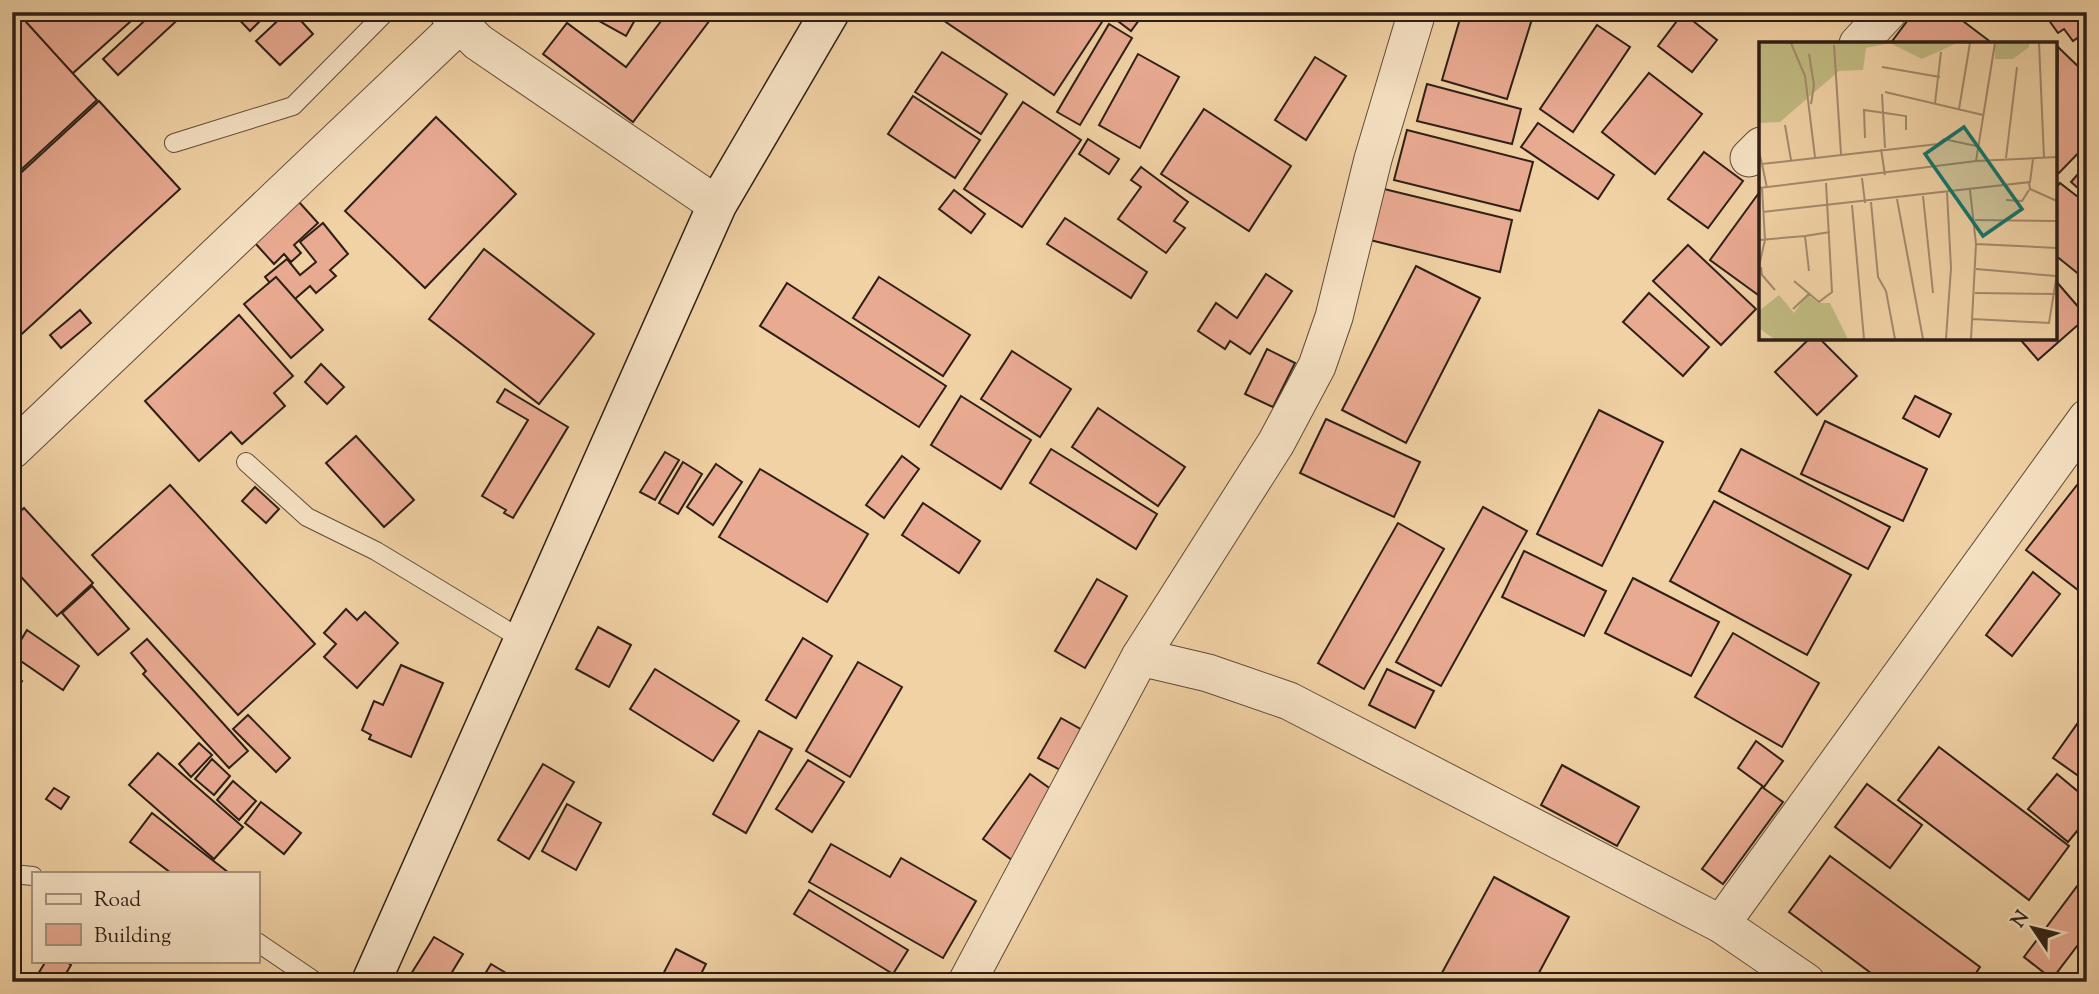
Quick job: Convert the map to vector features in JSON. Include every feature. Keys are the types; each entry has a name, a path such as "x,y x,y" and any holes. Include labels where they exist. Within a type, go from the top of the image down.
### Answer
{"street":[{"path":"371,982 717,205 830,12"},
{"path":"967,982 1140,657 1276,443 1317,366 1335,317 1373,159 1417,12"},
{"path":"1860,42 1888,12"},
{"path":"12,450 454,18 478,42 717,205"},
{"path":"1721,925 2087,418"},
{"path":"1140,657 1208,673 1289,701 1721,925 1806,982"}],"lane":[{"path":"174,143 293,106 386,12"},
{"path":"246,462 307,517 376,551 523,640"},
{"path":"12,874 32,876"},
{"path":"259,943 316,982"}],"building":[{"path":"16,12 141,12 72,74"},
{"path":"17,12 97,100 12,178 12,14"},
{"path":"154,12 185,13 118,75 103,59"},
{"path":"232,12 269,12 250,31"},
{"path":"287,12 293,12 313,34 280,65 256,41"},
{"path":"590,12 626,12 636,18 626,36 588,15"},
{"path":"668,12 716,12 633,122 543,54 567,23 626,67"},
{"path":"931,12 1088,12 1102,22 1054,95"},
{"path":"1106,12 1145,12 1131,31"},
{"path":"1462,12 1521,12 1533,16 1507,99 1442,80"},
{"path":"1914,12 1951,12 1991,42 1892,42"},
{"path":"2043,12 2087,12 2087,31 2073,41 2064,29 2058,33"},
{"path":"1683,13 1717,40 1692,72 1658,46"},
{"path":"1109,24 1132,38 1080,125 1057,112"},
{"path":"1597,25 1630,47 1573,132 1540,109"},
{"path":"2058,47 2087,75 2087,144 2059,173 2057,172"},
{"path":"942,52 1007,94 981,134 915,92"},
{"path":"1138,54 1179,77 1140,148 1099,125"},
{"path":"1315,57 1346,76 1306,140 1275,120"},
{"path":"1649,73 1702,114 1655,174 1602,132"},
{"path":"1427,84 1521,109 1512,144 1417,121"},
{"path":"913,96 980,140 955,178 888,134"},
{"path":"99,101 180,189 12,343 12,181"},
{"path":"1023,102 1081,140 1022,227 964,189"},
{"path":"1204,109 1291,166 1249,231 1161,174"},
{"path":"436,117 516,194 425,288 345,211"},
{"path":"1538,123 1614,175 1598,199 1521,147"},
{"path":"1407,130 1533,162 1520,211 1394,180"},
{"path":"1088,139 1119,159 1109,174 1079,154"},
{"path":"1704,152 1743,181 1708,228 1668,199"},
{"path":"2087,164 2087,196 2071,182"},
{"path":"1141,167 1188,202 1174,221 1185,228 1166,253 1118,219 1141,187 1131,180"},
{"path":"2060,183 2087,204 2086,280 2057,257 2057,187"},
{"path":"1384,189 1512,220 1500,272 1370,240"},
{"path":"954,190 985,214 971,233 939,209"},
{"path":"1759,193 1759,296 1710,260"},
{"path":"299,202 318,223 294,245 301,253 291,262 284,254 274,264 255,243"},
{"path":"1065,218 1147,272 1131,298 1047,244"},
{"path":"323,223 348,254 330,270 336,276 316,293 310,286 288,305 265,277 287,259 300,275 316,262 300,242"},
{"path":"1688,245 1756,309 1721,345 1653,281"},
{"path":"484,249 594,334 539,404 429,319"},
{"path":"1416,266 1480,298 1406,443 1342,410"},
{"path":"1266,274 1292,291 1250,354 1230,341 1225,349 1198,331 1216,303 1237,318"},
{"path":"276,277 323,330 291,358 244,304"},
{"path":"879,277 970,335 943,376 853,318"},
{"path":"2057,282 2087,317 2038,360 2021,340 2057,340"},
{"path":"787,283 946,386 919,427 760,326"},
{"path":"1649,293 1709,347 1683,376 1623,322"},
{"path":"80,310 91,323 61,348 50,335"},
{"path":"239,315 293,376 274,393 285,406 242,444 231,432 199,461 145,401"},
{"path":"1808,340 1821,340 1857,376 1817,415 1775,372"},
{"path":"1267,349 1295,363 1273,407 1245,394"},
{"path":"1012,351 1071,389 1040,437 981,399"},
{"path":"321,364 344,387 327,404 305,382"},
{"path":"505,389 568,427 513,518 504,513 506,510 482,496 528,420 497,402"},
{"path":"961,396 1031,440 1001,489 931,445"},
{"path":"1915,396 1951,414 1939,437 1903,418"},
{"path":"1098,408 1185,467 1158,506 1072,447"},
{"path":"1599,410 1663,442 1602,566 1537,534"},
{"path":"1326,419 1420,462 1394,517 1300,473"},
{"path":"1825,421 1927,469 1903,521 1801,474"},
{"path":"356,436 414,500 384,527 326,463"},
{"path":"1051,449 1157,514 1136,549 1030,483"},
{"path":"1741,449 1890,527 1868,569 1719,491"},
{"path":"665,452 679,460 655,500 640,492"},
{"path":"902,456 919,469 884,518 866,505"},
{"path":"683,462 702,474 678,514 659,503"},
{"path":"716,464 742,482 713,525 687,507"},
{"path":"760,469 868,534 827,602 719,537"},
{"path":"170,485 315,644 238,715 92,555"},
{"path":"2077,485 2087,492 2087,597 2026,550"},
{"path":"255,487 279,509 266,523 242,501"},
{"path":"1714,501 1851,575 1807,655 1670,581"},
{"path":"923,503 980,541 959,573 902,535"},
{"path":"1483,507 1527,531 1441,686 1396,662"},
{"path":"24,508 93,583 57,616 12,567 12,519"},
{"path":"1398,523 1444,549 1364,689 1318,663"},
{"path":"1524,551 1606,591 1584,636 1502,597"},
{"path":"2033,572 2060,594 2012,656 1986,635"},
{"path":"1633,578 1719,622 1691,676 1605,633"},
{"path":"1097,579 1127,596 1085,668 1055,651"},
{"path":"92,586 129,629 98,655 62,613"},
{"path":"346,609 357,620 365,612 398,643 357,688 324,657 336,644 324,633"},
{"path":"598,627 631,645 609,687 576,669"},
{"path":"27,630 79,666 63,690 12,655"},
{"path":"1733,633 1819,683 1782,747 1695,697"},
{"path":"803,638 832,656 796,718 766,700"},
{"path":"147,639 248,751 229,768 143,674 146,671 131,653"},
{"path":"858,662 902,687 850,777 806,751"},
{"path":"401,665 443,683 411,757 369,739 371,735 362,730 374,701 383,705"},
{"path":"655,669 739,721 713,761 630,709"},
{"path":"1387,669 1434,691 1415,728 1369,705"},
{"path":"12,675 22,681 12,696"},
{"path":"2087,710 2087,782 2053,758"},
{"path":"248,715 290,758 276,772 233,729"},
{"path":"1061,718 1084,731 1062,771 1038,758"},
{"path":"759,731 792,749 746,833 713,814"},
{"path":"1756,741 1783,761 1764,787 1738,768"},
{"path":"199,743 212,755 191,777 179,764"},
{"path":"1939,747 2069,846 2029,900 1898,800"},
{"path":"158,753 243,827 214,859 129,785"},
{"path":"212,759 230,776 214,795 195,779"},
{"path":"808,760 844,782 812,832 776,809"},
{"path":"543,764 574,782 529,859 498,840"},
{"path":"1562,765 1639,807 1617,846 1541,805"},
{"path":"1030,774 1059,795 1012,860 983,839"},
{"path":"2057,774 2087,799 2087,819 2068,842 2028,809"},
{"path":"233,781 256,801 239,820 217,800"},
{"path":"1867,784 1922,825 1890,868 1835,827"},
{"path":"1762,787 1783,802 1723,884 1702,869"},
{"path":"54,788 69,797 61,809 46,799"},
{"path":"261,802 301,833 284,854 245,823"},
{"path":"567,804 601,823 576,870 542,851"},
{"path":"152,813 228,872 170,872 130,842"},
{"path":"831,844 890,877 901,858 976,901 943,958 809,882"},
{"path":"2087,848 2087,863 2080,858"},
{"path":"1830,856 1980,967 1970,982 1883,982 1789,912"},
{"path":"1494,877 1569,917 1534,982 1437,982"},
{"path":"2081,881 2087,886 2087,933 2052,979 2024,957"},
{"path":"809,890 908,950 893,974 794,914"},
{"path":"434,937 463,954 446,982 406,982"},
{"path":"676,949 706,964 697,982 659,982"},
{"path":"45,962 66,962 71,965 61,982 33,982"},
{"path":"491,964 521,982 480,982"},
{"path":"718,973 735,982 713,982"}]}
